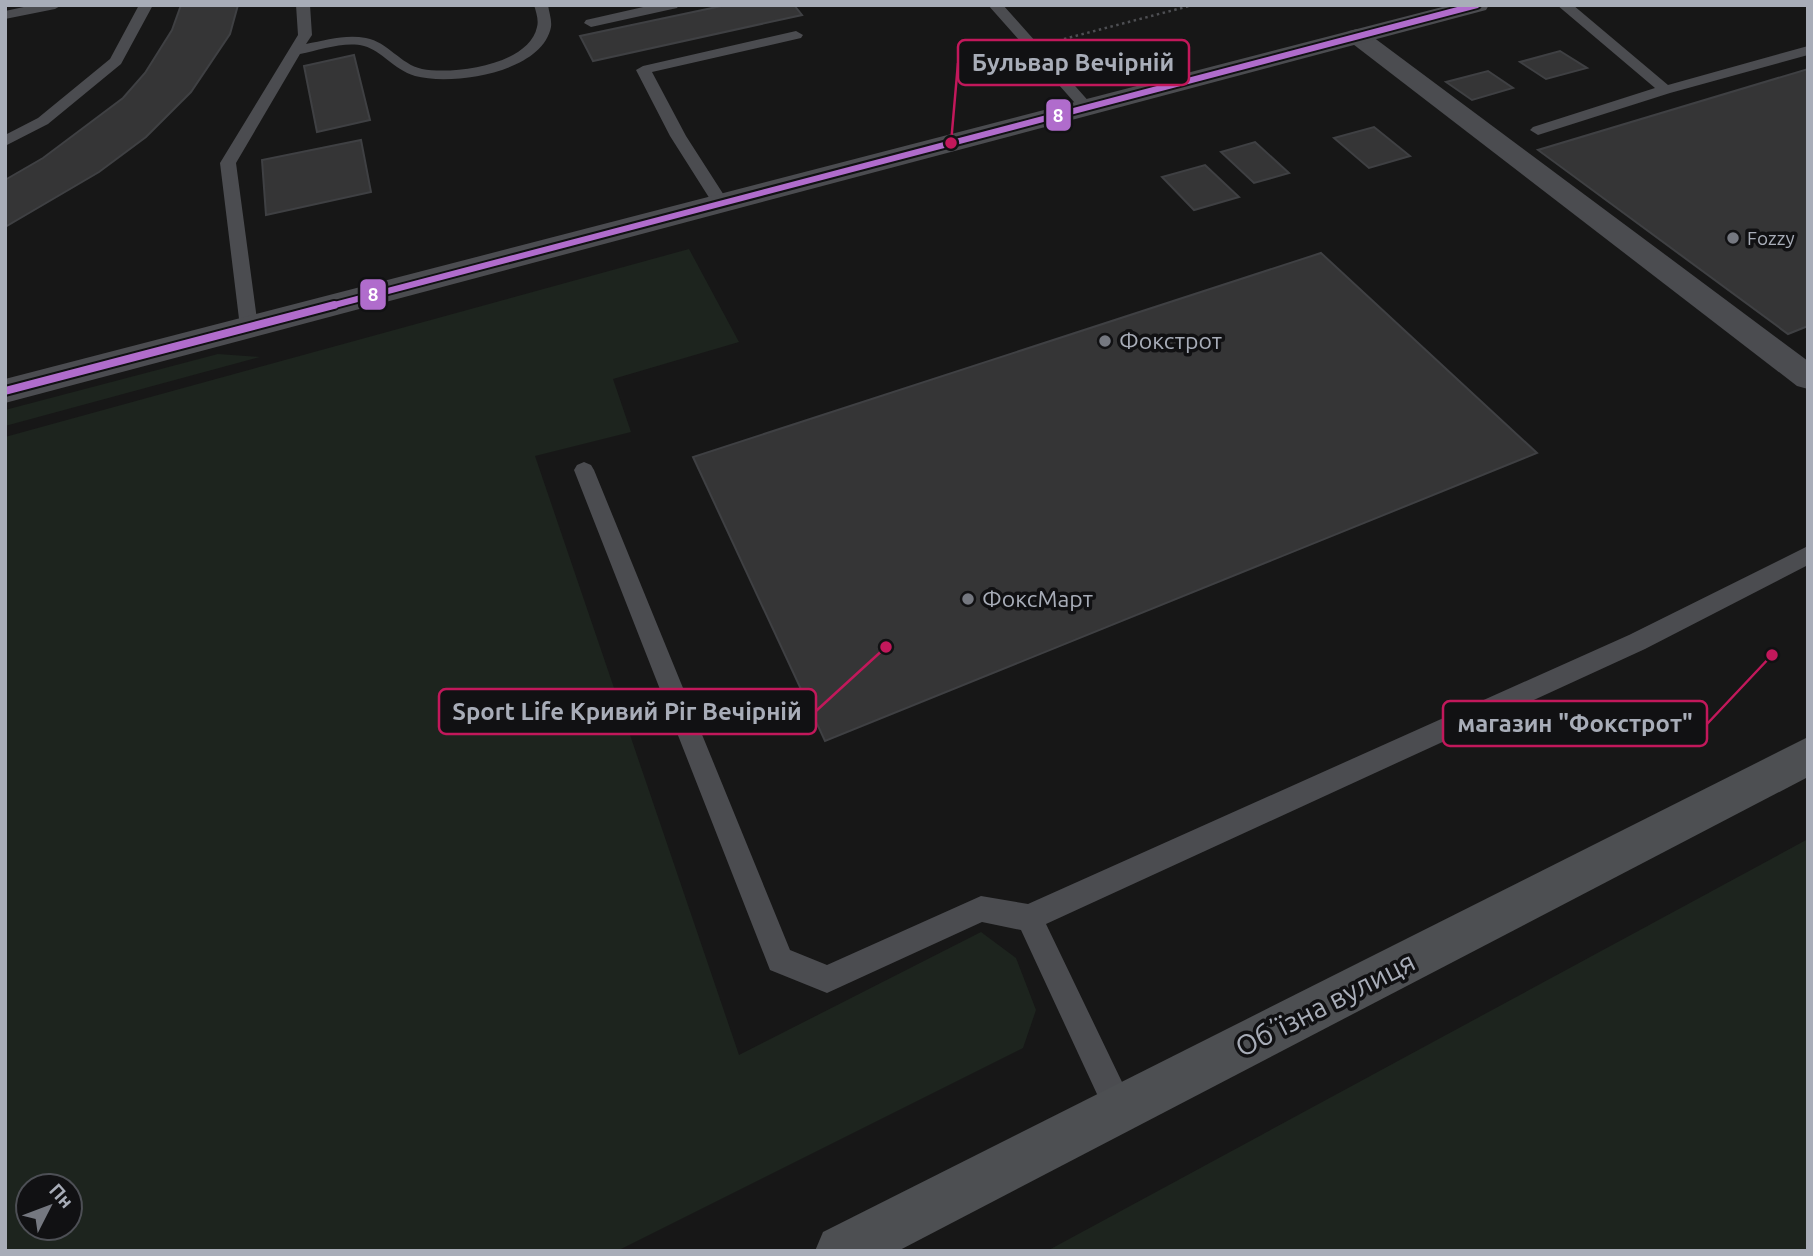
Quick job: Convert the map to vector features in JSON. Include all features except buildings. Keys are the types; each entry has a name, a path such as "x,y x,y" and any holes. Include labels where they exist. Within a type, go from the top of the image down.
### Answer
{"main road":[{"name":"Обʼїзна вулиця","path":"842,1251 1808,756"}],"street":[{"path":"5,391 1478,5"},
{"path":"1357,36 1808,378"}],"lane":[{"path":"5,15 55,5"},
{"path":"5,141 43,121 116,61 146,5"},
{"path":"249,327 228,163 305,35 303,5"},
{"path":"296,50 357,41 368,42 406,69 434,76 471,73 502,65 536,43 545,26 541,5"},
{"path":"591,23 672,5"},
{"path":"995,5 1087,108"},
{"path":"1564,5 1665,90"},
{"path":"721,203 678,136 643,70 796,35"},
{"path":"1538,130 1665,90 1808,50"},
{"path":"584,470 780,960 827,979 981,909 1029,918 1637,642 1808,555"},
{"path":"1029,918 1120,1109"}],"path":[{"path":"1033,47 1193,5"}],"shaded area":[{"path":"689,249 739,342 613,379 631,432 535,456 739,1055 981,932 1016,958 1036,1010 1023,1048 617,1251 5,1251 5,437"},
{"path":"218,354 260,357 5,426 5,410"},
{"path":"1808,839 1808,1251 1047,1251"}],"transit line":[{"name":"8","path":"5,391 1477,5"}],"place":[{"name":"Бульвар Вечірній","path":"951,143"},
{"name":"Fozzy","path":"1733,238"},
{"name":"Фокстрот","path":"1105,341"},
{"name":"ФоксМарт","path":"968,599"},
{"name":"Sport Life Кривий Ріг Вечірній","path":"886,647"},
{"name":"магазин \"Фокстрот\"","path":"1772,655"}]}
